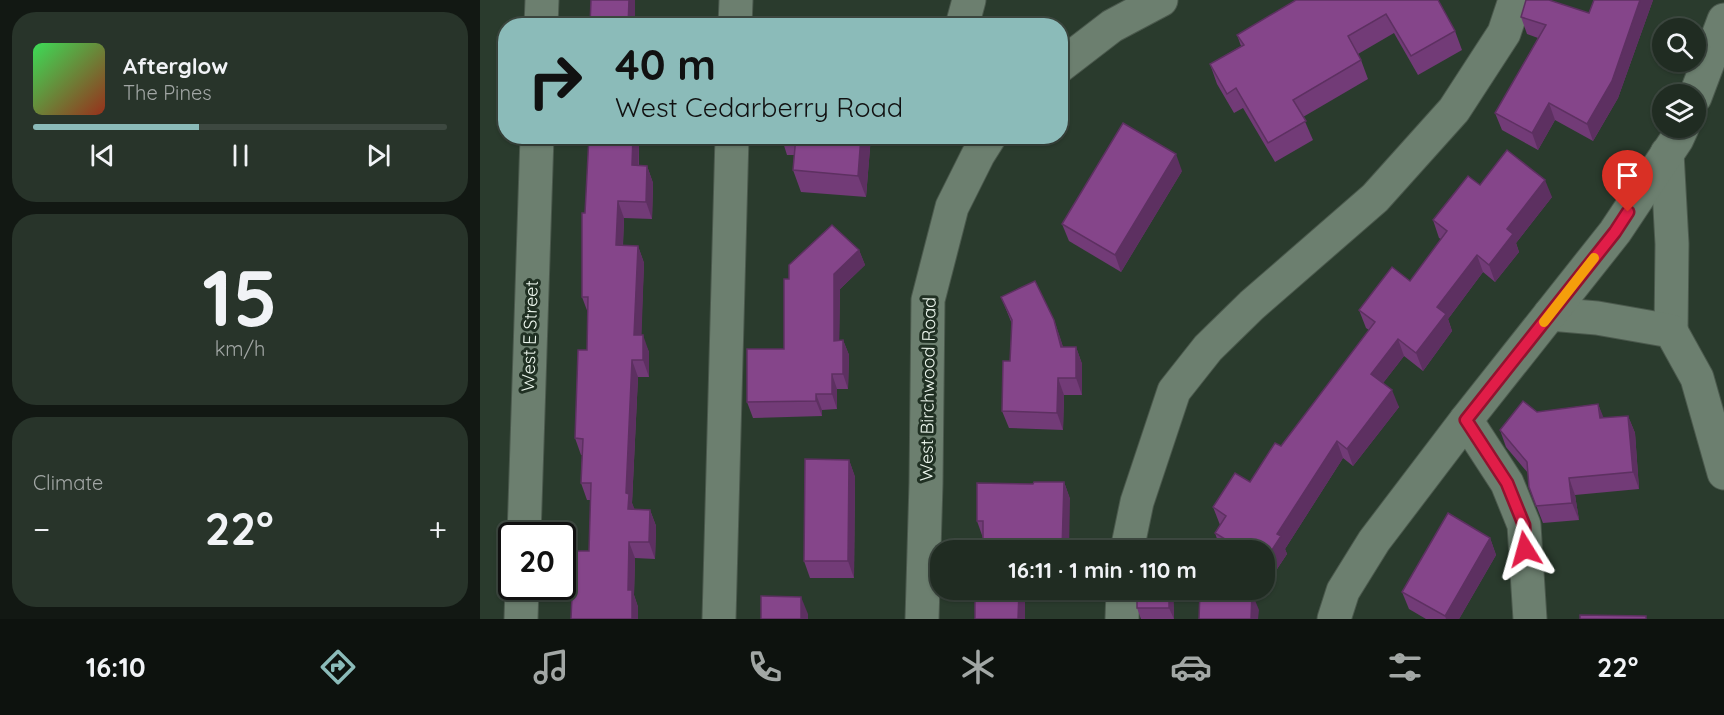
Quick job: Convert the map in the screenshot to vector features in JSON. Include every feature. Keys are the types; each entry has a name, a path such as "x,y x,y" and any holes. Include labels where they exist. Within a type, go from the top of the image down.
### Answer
{"street":[{"path":"541,18 542,0"},
{"path":"735,18 736,0"},
{"path":"964,18 969,0"},
{"path":"1129,540 1137,502 1174,391 1208,348 1252,305 1375,198 1454,110 1504,33 1515,0"},
{"path":"1068,60 1138,5"},
{"path":"1700,84 1724,20"},
{"path":"1334,619 1343,591 1374,541 1466,420 1615,232 1675,140"},
{"path":"1675,140 1671,331 1697,378 1724,473"},
{"name":"West E Street","path":"524,522 537,144"},
{"path":"719,619 732,144"},
{"name":"West Birchwood Road","path":"922,619 926,483 927,300 952,207 985,144"},
{"path":"1550,314 1597,318 1671,331"},
{"path":"1466,420 1507,483 1524,525 1530,619"},
{"path":"521,619 522,600"},
{"path":"1122,619 1123,600"}],"building":[{"path":"591,0 629,0 628,18 590,18"},
{"path":"1296,0 1438,0 1455,31 1411,56 1386,14 1348,36 1361,60 1293,100 1306,121 1268,143 1236,88 1227,94 1210,64 1244,45 1237,35"},
{"path":"1526,0 1549,0 1589,13 1594,0 1640,0 1612,81 1587,124 1549,103 1532,133 1495,113 1546,25 1521,17"},
{"path":"1123,123 1176,154 1115,255 1062,224"},
{"path":"589,144 633,144 632,165 647,166 646,202 618,201 616,245 638,246 634,335 643,335 643,360 632,360 626,493 629,494 628,509 650,510 649,542 629,542 628,590 632,590 632,619 571,619 572,600 576,600 576,551 589,551 591,483 581,483 583,439 575,438 578,350 587,350 588,297 582,297 582,213 585,213"},
{"path":"795,144 860,144 858,176 793,170"},
{"path":"1507,150 1545,180 1507,229 1513,234 1489,265 1477,255 1437,307 1446,314 1416,353 1398,339 1371,374 1392,390 1347,449 1337,441 1277,534 1281,536 1275,545 1275,540 1227,540 1215,533 1226,516 1213,507 1235,473 1250,482 1275,443 1281,446 1375,322 1359,310 1392,267 1410,281 1447,231 1433,220 1468,176 1480,185"},
{"path":"832,225 859,250 834,274 834,341 843,340 843,374 832,374 832,394 816,394 816,401 747,402 747,349 784,349 784,279 789,279 789,265"},
{"path":"1035,281 1054,320 1061,347 1076,347 1076,378 1058,378 1057,413 1002,411 1003,361 1010,361 1012,320 1001,297"},
{"path":"1523,401 1537,412 1598,404 1600,418 1628,416 1633,472 1569,478 1572,503 1536,506 1529,487 1527,462 1500,430"},
{"path":"805,459 849,460 848,561 804,561"},
{"path":"1034,482 1064,482 1062,540 983,540 983,521 977,521 977,483 1033,484"},
{"path":"1448,513 1490,538 1445,616 1402,592"},
{"path":"761,596 801,597 801,619 761,619"},
{"path":"975,600 1019,600 1018,619 975,619"},
{"path":"1137,600 1169,600 1169,608 1137,608"},
{"path":"1200,600 1252,600 1251,619 1199,619"},
{"path":"1580,615 1646,616 1646,619 1580,619"}],"slow traffic":[{"path":"1544,322 1594,258"}],"route":[{"path":"1525,549 1524,525 1507,483 1466,420 1615,232 1628,212"}]}
